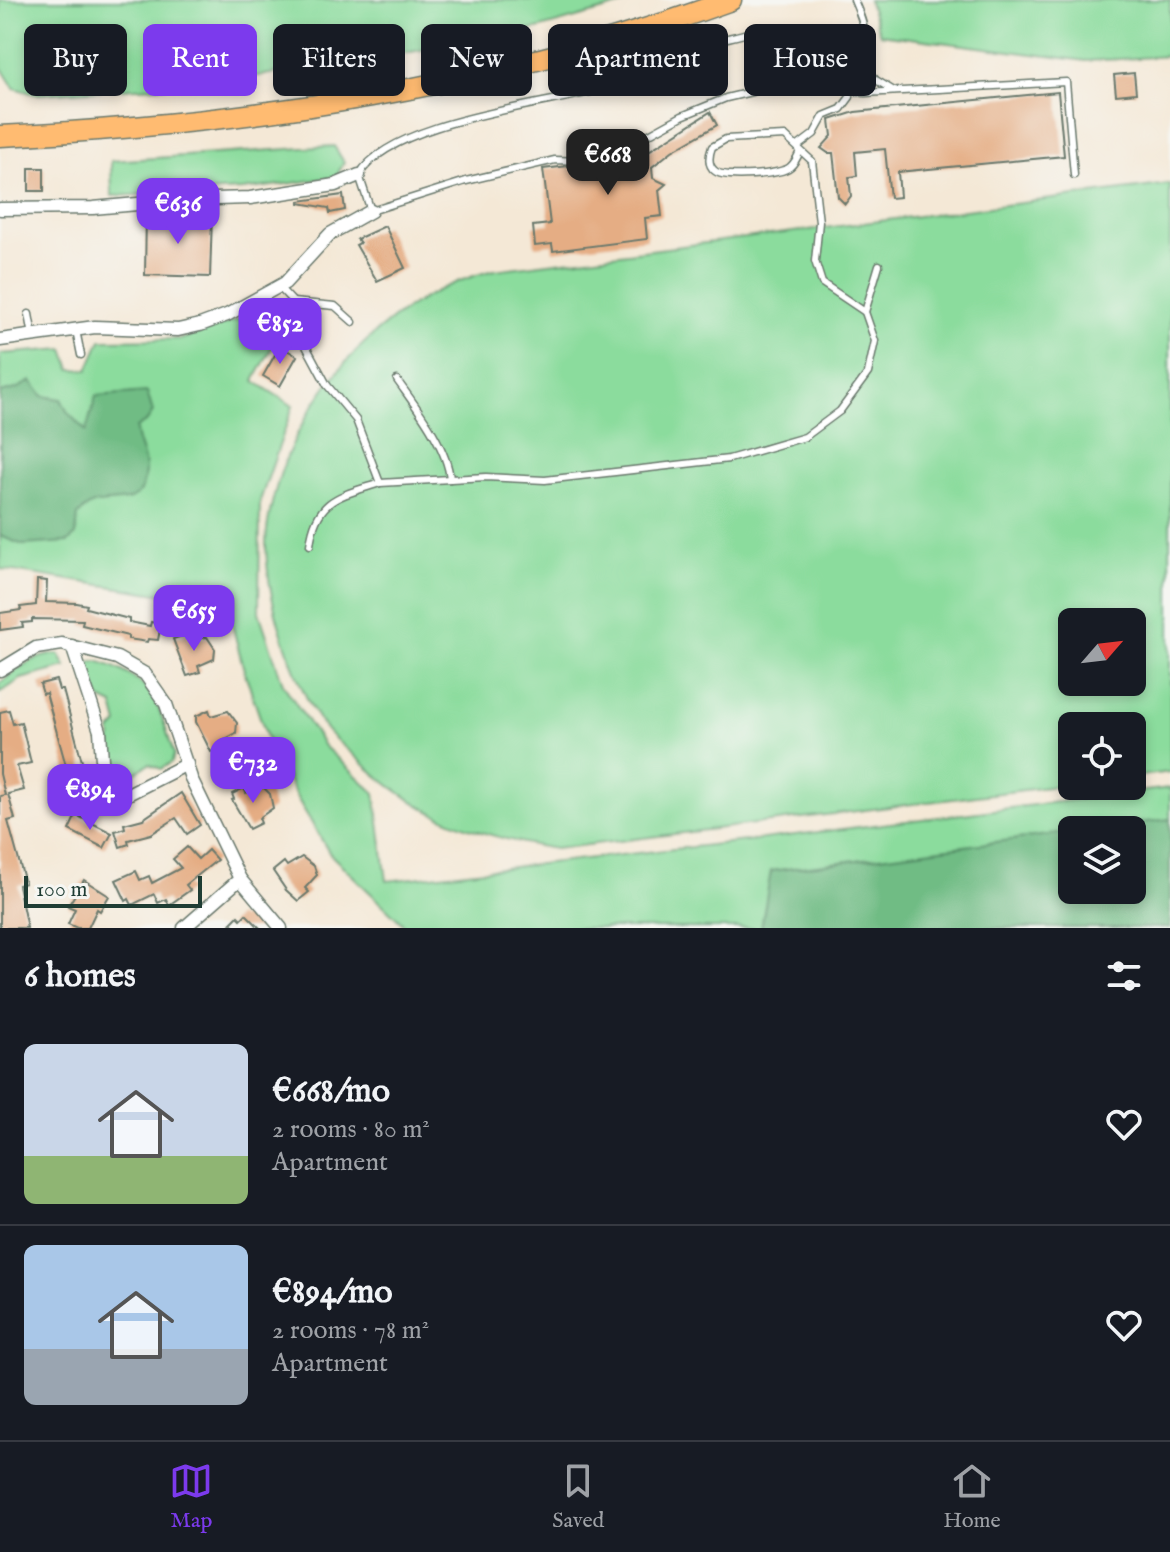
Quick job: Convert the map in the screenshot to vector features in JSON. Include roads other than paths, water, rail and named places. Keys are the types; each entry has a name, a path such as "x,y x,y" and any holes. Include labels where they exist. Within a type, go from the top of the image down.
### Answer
{"main road":[{"path":"0,136 139,128 240,118 378,96 458,80 604,42 731,0"}],"street":[{"path":"0,209 93,208 250,198 335,185 359,175"},
{"path":"0,340 110,327 178,330 227,315 279,287 330,234 371,211"},
{"path":"0,670 44,645 72,646 117,658 145,674 166,704 194,786 240,879 281,928"},
{"path":"72,646 100,731 104,789 110,795 126,795 187,764"},
{"path":"184,928 240,879"}],"lane":[{"path":"854,0 864,24"},
{"path":"744,34 678,53 617,86 518,106 419,134 386,148 367,161 359,175 371,211 437,188 492,174 555,160 581,161 624,148 682,116 744,94"},
{"path":"876,80 895,91"},
{"path":"876,92 1066,82 1074,175"},
{"path":"850,97 841,109 824,116 814,134 799,148 791,167 781,172 727,175 715,171 710,163 712,147 726,139 778,135 789,138 799,148 812,161 819,222 815,261 822,283 865,312"},
{"path":"310,545 312,527 323,507 339,496 380,483 486,477 545,480 729,459 805,437 840,411 868,373 875,341 865,312 879,265"},
{"path":"279,287 293,302 306,346 327,385 356,420 380,483"},
{"path":"293,302 335,306 353,322"},
{"path":"29,314 33,336"},
{"path":"76,330 81,355"},
{"path":"397,380 425,420 449,469 450,479"}]}
